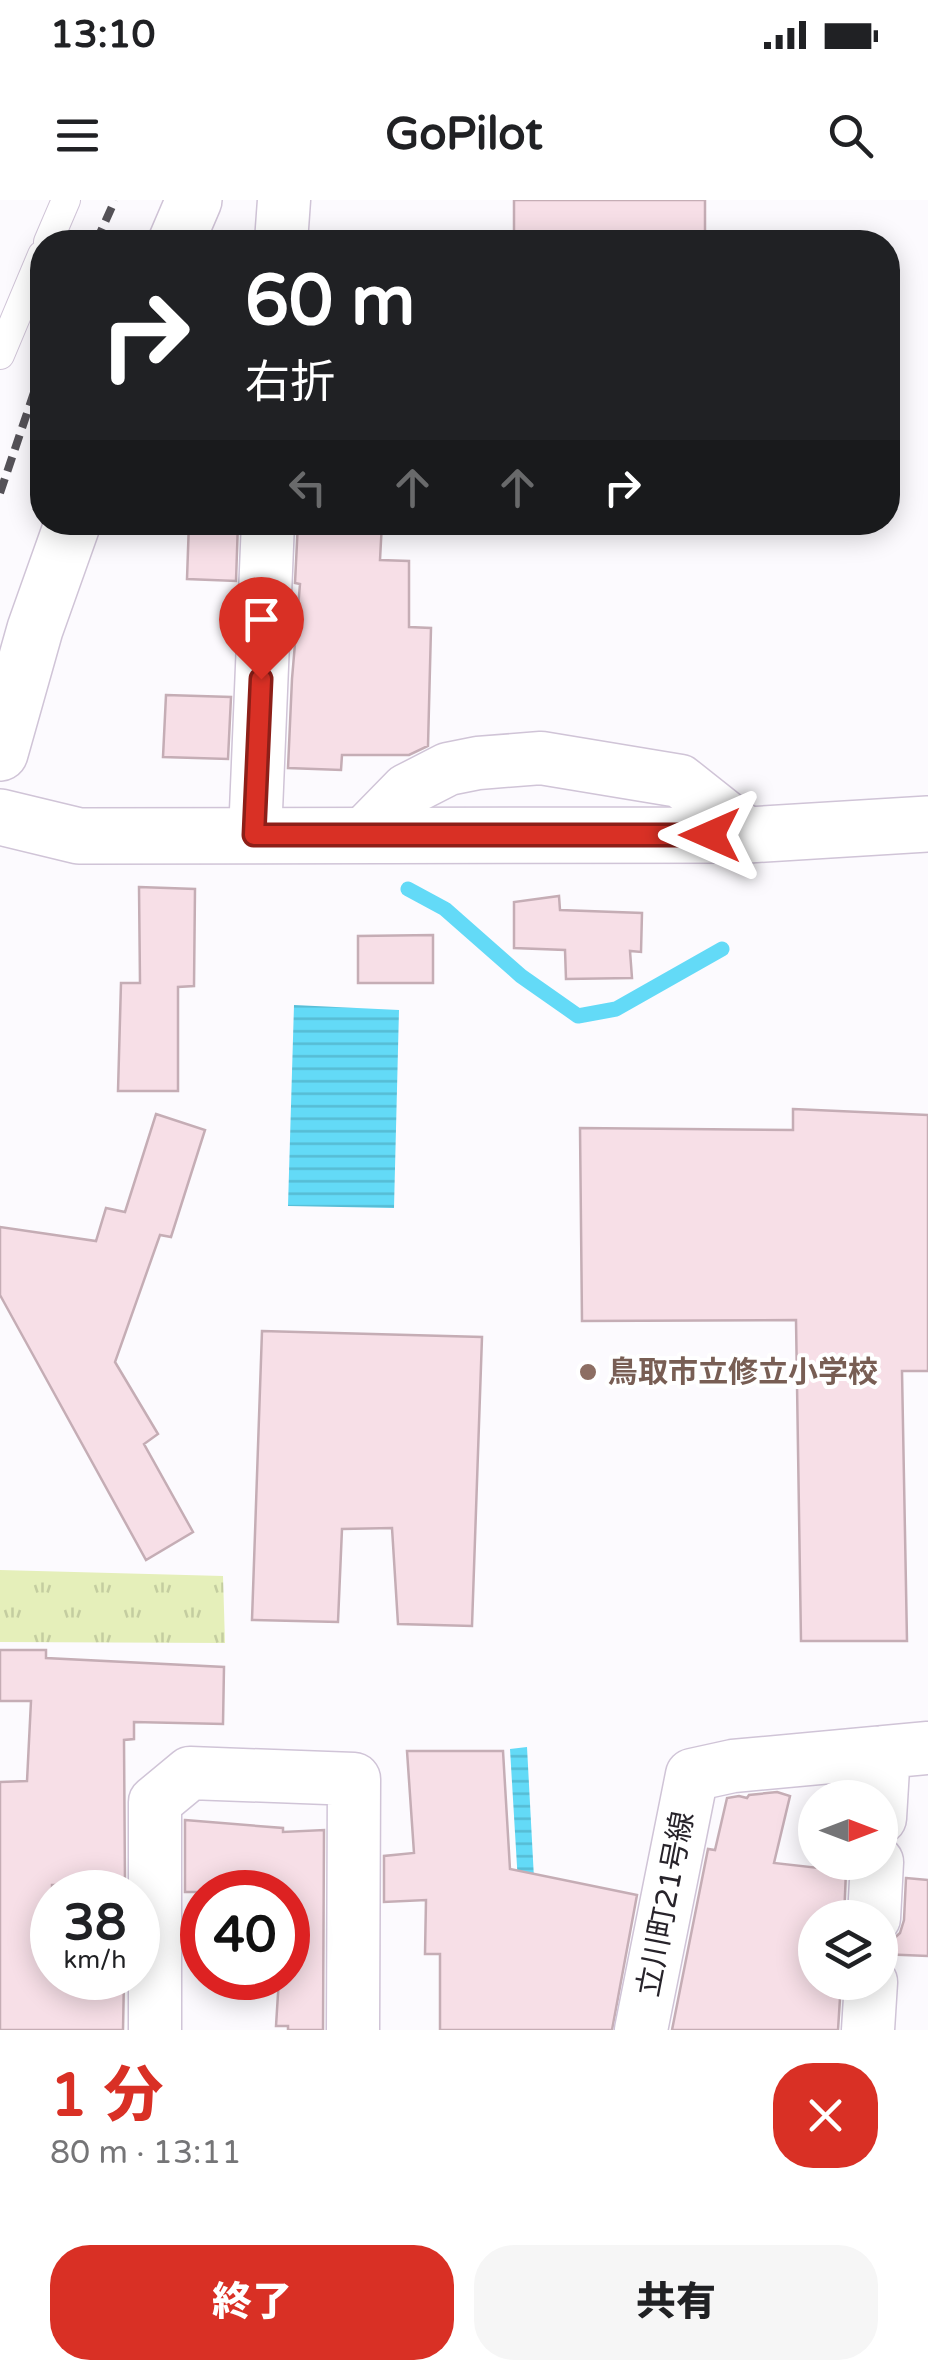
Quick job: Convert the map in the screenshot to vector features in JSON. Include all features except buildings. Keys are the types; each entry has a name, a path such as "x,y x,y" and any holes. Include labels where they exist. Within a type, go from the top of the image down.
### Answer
{"street":[{"path":"181,230 194,200"},
{"path":"282,230 284,200"},
{"path":"0,753 35,629 68,535"},
{"path":"254,835 267,535"},
{"path":"362,835 407,790 448,769 541,758 680,781 748,835"},
{"path":"0,818 80,836 748,835 928,824"},
{"path":"895,1780 906,1750"},
{"name":"立川町21号線","path":"641,2030 692,1775 733,1766 906,1750"},
{"path":"155,2030 154,1802 190,1773 354,1779 353,2030"},
{"path":"868,2030 870,2000"}],"lane":[{"path":"53,230 66,200"},
{"path":"0,355 30,283"}],"green space":[{"path":"0,1570 223,1576 225,1643 0,1642"}],"water":[{"path":"294,1005 399,1010 394,1208 288,1206"},
{"path":"527,1747 540,1991 525,2000 510,1749"}],"waterway":[{"path":"408,889 445,909 521,976 578,1016 616,1009 722,949"}],"railway":[{"path":"101,230 115,200"},
{"path":"0,493 30,404"}],"place":[{"name":"鳥取市立修立小学校","path":"588,1372"}],"route":[{"path":"261,679 254,835 710,835"}]}
